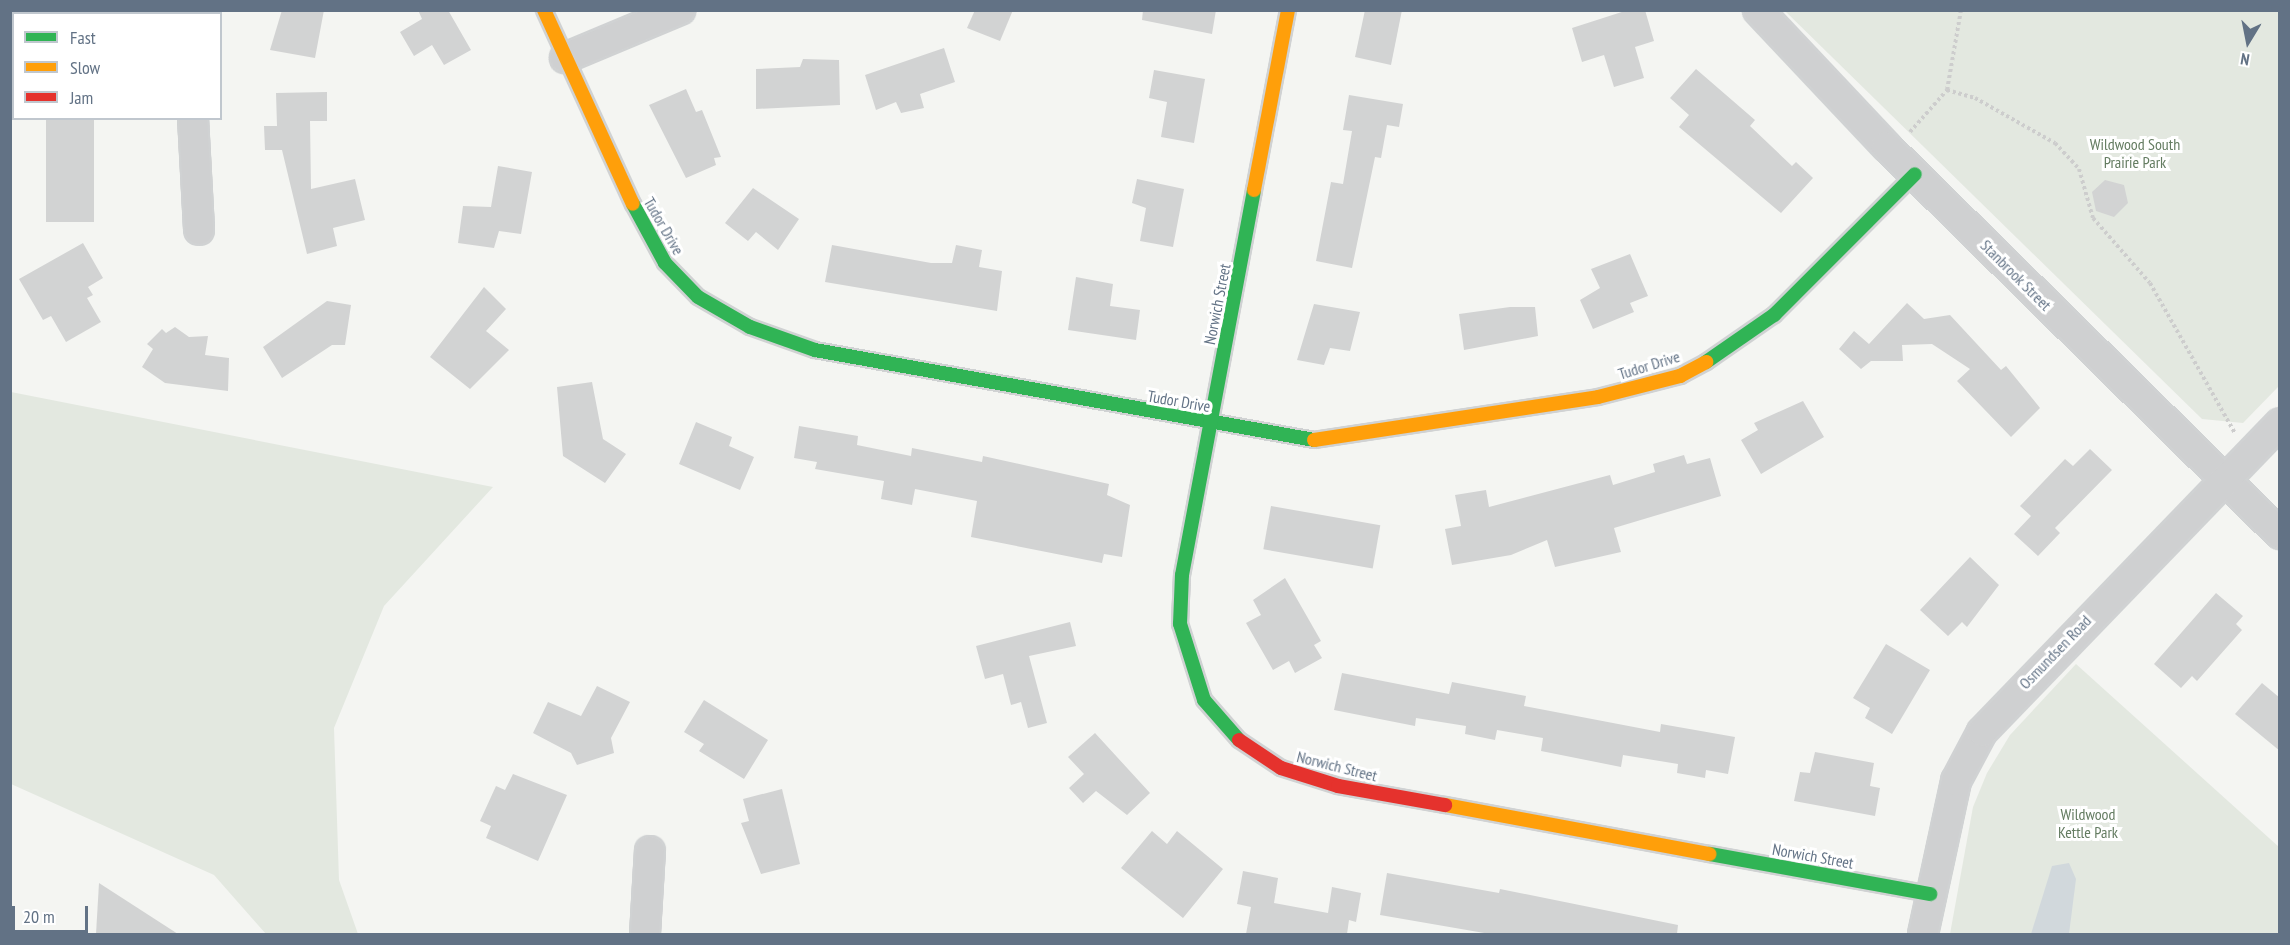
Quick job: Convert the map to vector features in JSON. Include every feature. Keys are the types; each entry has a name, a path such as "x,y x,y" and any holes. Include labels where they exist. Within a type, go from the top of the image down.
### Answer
{"street":[{"name":"Tudor Drive","path":"544,10 609,161 665,263 698,297 750,327 815,350 1307,441 1598,397 1680,376 1727,351 1774,315 1916,174"},
{"path":"564,58 680,10"},
{"name":"Norwich Street","path":"1288,10 1182,575 1180,624 1204,700 1252,750 1281,768 1338,786 1930,894"},
{"name":"Stanbrook Street","path":"1758,10 1892,152 2222,481 2280,534"},
{"path":"193,120 199,230"},
{"name":"Osmundsen Road","path":"1923,934 1956,781 1982,732 2280,423"},
{"path":"645,934 650,851"}],"path":[{"path":"1892,152 1947,90 1961,10"},
{"path":"1947,90 1975,98 2055,143 2079,169 2093,218 2150,283 2196,372 2217,396 2228,428 2255,448"}],"green space":[{"name":"Wildwood South Prairie Park","path":"1785,11 2279,11 2279,386 2243,423 2202,419"},
{"path":"11,392 493,487 384,606 334,728 339,880 358,934 266,934 214,875 11,784"},
{"name":"Wildwood Kettle Park","path":"2076,664 2279,847 2279,934 1950,934 1973,807 1987,773 2010,735"}],"shaded area":[{"path":"2069,863 2076,879 2069,934 2031,934 2052,866"}],"building":[{"path":"282,10 324,10 315,58 270,50"},
{"path":"418,10 448,10 471,50 444,65 432,45 414,56 400,32 422,19"},
{"path":"975,10 1013,10 1000,41 967,28"},
{"path":"1143,10 1216,10 1212,34 1142,20"},
{"path":"1365,10 1402,10 1391,65 1355,57"},
{"path":"1628,10 1645,10 1654,41 1635,47 1644,78 1614,87 1604,55 1582,62 1572,28"},
{"path":"944,48 955,82 920,94 924,108 901,113 896,102 876,110 865,75"},
{"path":"803,59 839,60 840,105 756,109 756,69 800,67"},
{"path":"1696,69 1755,120 1750,126 1792,166 1796,162 1813,178 1781,213 1679,127 1689,115 1670,98"},
{"path":"1154,70 1205,79 1194,143 1161,137 1167,102 1149,98"},
{"path":"686,89 696,112 702,110 721,157 714,158 716,165 686,178 649,105"},
{"path":"327,92 327,121 310,121 311,189 355,179 365,220 333,228 337,246 307,254 282,150 265,150 264,126 277,126 276,93"},
{"path":"1349,95 1403,104 1399,127 1387,125 1381,158 1375,157 1352,268 1316,261 1331,182 1343,184 1352,131 1343,130"},
{"path":"46,120 94,120 94,222 46,222"},
{"path":"498,166 532,172 521,234 499,231 494,248 458,243 463,206 491,207"},
{"path":"1137,179 1184,189 1173,247 1140,241 1146,208 1132,203"},
{"path":"2105,180 2124,185 2128,203 2114,217 2096,211 2092,192"},
{"path":"753,188 799,219 778,250 756,232 748,241 725,223"},
{"path":"83,243 103,278 88,287 93,295 87,298 101,322 66,342 51,316 43,320 19,279"},
{"path":"832,245 931,263 952,263 956,245 982,250 979,267 1002,271 997,311 825,282"},
{"path":"1630,254 1648,296 1630,303 1634,312 1593,329 1580,300 1600,288 1591,269"},
{"path":"1076,277 1113,284 1110,306 1140,310 1136,340 1068,330"},
{"path":"484,287 506,309 486,331 509,350 470,389 430,357"},
{"path":"327,301 351,305 345,345 332,345 282,378 263,347"},
{"path":"1907,303 1924,319 1950,315 2001,370 2006,366 2040,408 2011,437 1957,381 1970,369 1932,344 1902,345 1903,361 1871,361 1861,369 1839,349 1854,331 1869,344"},
{"path":"1314,304 1360,312 1350,351 1330,348 1324,365 1297,360"},
{"path":"1510,307 1535,307 1538,336 1464,350 1459,314"},
{"path":"175,327 189,337 208,336 205,355 229,358 228,391 165,383 142,367 153,349 147,344 162,329 166,333"},
{"path":"592,382 603,439 626,454 605,483 563,456 557,387"},
{"path":"1803,401 1824,437 1761,474 1741,440 1758,430 1754,423"},
{"path":"696,422 732,437 729,446 754,457 740,490 679,464"},
{"path":"799,426 858,436 857,445 911,456 912,448 982,462 983,456 1109,484 1107,495 1130,505 1122,557 1104,554 1102,563 971,537 977,501 915,489 912,505 881,499 884,481 815,469 817,462 794,458"},
{"path":"2090,449 2112,470 2055,528 2060,533 2038,556 2014,534 2031,516 2020,506 2065,459 2073,466"},
{"path":"1684,455 1687,464 1710,458 1721,496 1614,528 1621,552 1555,567 1547,540 1511,555 1452,565 1445,529 1461,526 1455,495 1486,490 1489,507 1610,475 1613,485 1655,472 1653,464"},
{"path":"1271,506 1380,525 1373,569 1263,549"},
{"path":"1970,557 1999,585 1967,627 1962,622 1948,636 1920,610"},
{"path":"1285,578 1321,641 1314,645 1322,658 1295,673 1289,661 1273,670 1246,623 1261,615 1253,600"},
{"path":"2216,593 2243,616 2236,624 2242,630 2197,681 2192,676 2181,688 2154,664"},
{"path":"1070,622 1076,646 1029,656 1047,723 1028,728 1021,702 1011,705 1003,674 985,679 976,646"},
{"path":"1886,644 1930,670 1892,734 1865,718 1870,708 1853,698"},
{"path":"1342,673 1449,694 1452,682 1526,696 1524,706 1660,732 1661,724 1735,737 1728,774 1706,770 1705,778 1677,773 1678,764 1623,755 1621,767 1541,751 1543,738 1497,730 1495,740 1465,734 1466,726 1416,718 1415,726 1334,710"},
{"path":"2262,683 2280,698 2280,751 2235,714"},
{"path":"597,686 630,702 611,738 614,753 577,765 571,753 533,733 548,702 581,716"},
{"path":"704,700 768,740 744,779 699,751 704,744 684,732"},
{"path":"1095,733 1150,793 1127,815 1096,791 1083,803 1069,788 1084,774 1068,757"},
{"path":"1815,752 1874,763 1870,786 1880,788 1875,816 1794,801 1800,772 1810,773"},
{"path":"513,774 567,795 538,861 486,838 491,826 480,821 496,786 505,790"},
{"path":"782,789 800,864 761,874 741,823 749,821 743,799"},
{"path":"1152,831 1167,844 1177,831 1223,869 1183,918 1121,868"},
{"path":"1243,871 1278,878 1274,903 1328,913 1332,887 1361,893 1356,922 1349,920 1347,934 1246,934 1251,907 1237,904"},
{"path":"1387,873 1499,893 1500,889 1678,925 1677,934 1490,934 1380,915"},
{"path":"99,883 178,934 96,934"}],"traffic: fast":[{"path":"1706,362 1774,315 1915,174"},
{"path":"1239,740 1204,700 1180,624 1182,575 1254,190"},
{"path":"633,204 665,263 698,297 750,327 815,350 1314,440"},
{"path":"1710,854 1930,894"}],"traffic: slow":[{"path":"544,10 633,204"},
{"path":"1254,190 1288,10"},
{"path":"1314,440 1598,397 1680,376 1706,362"},
{"path":"1445,805 1710,854"}],"traffic: jam":[{"path":"1239,740 1281,768 1338,786 1445,805"}]}
